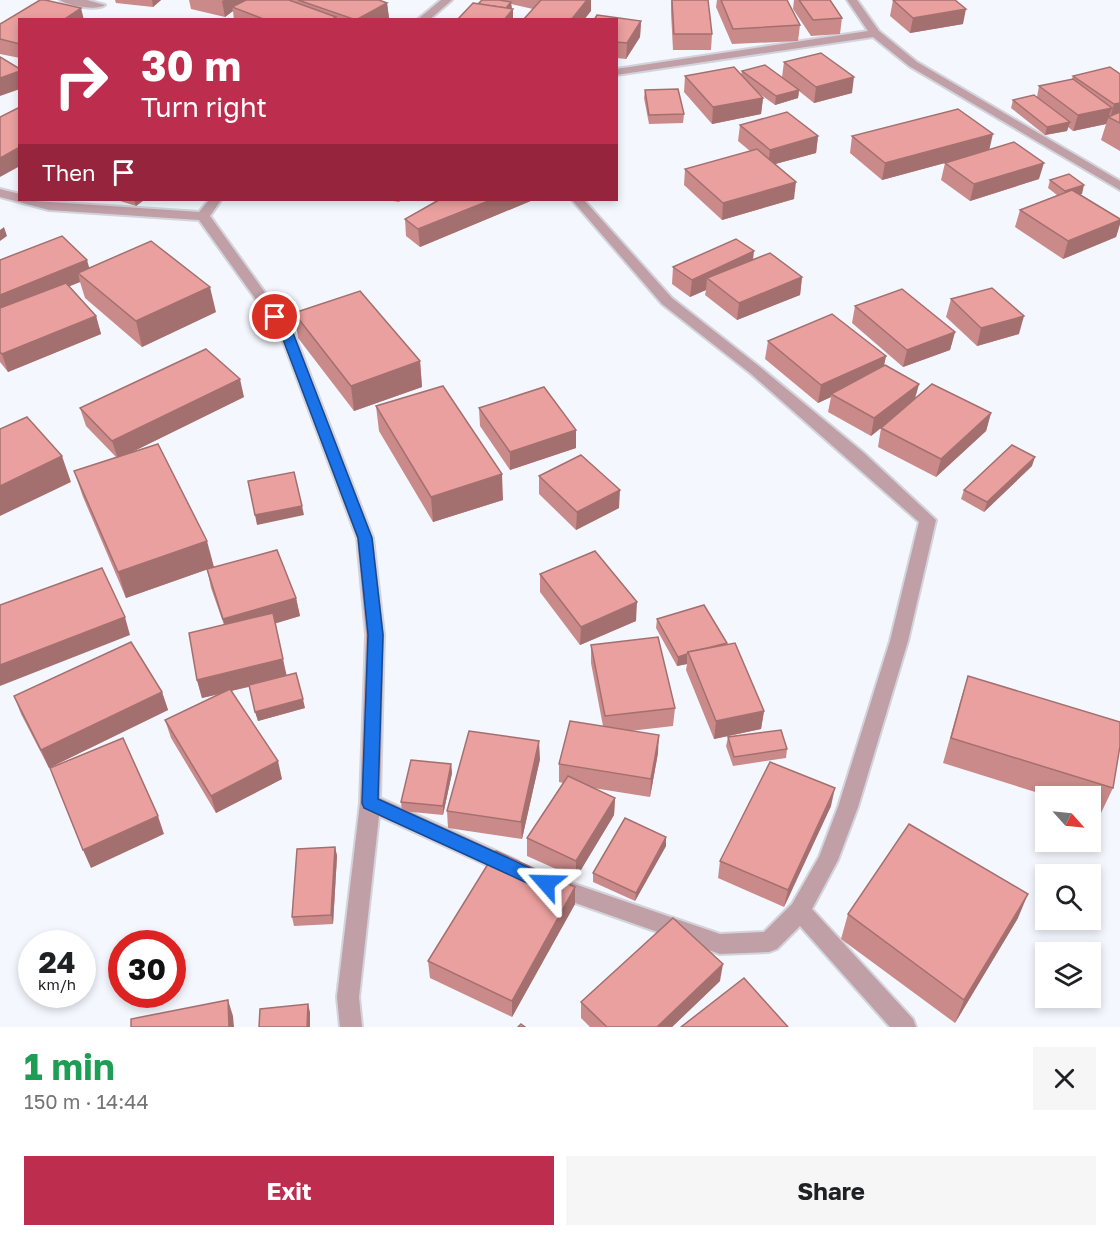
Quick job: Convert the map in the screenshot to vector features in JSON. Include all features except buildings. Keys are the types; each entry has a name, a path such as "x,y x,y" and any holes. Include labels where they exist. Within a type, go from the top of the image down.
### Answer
{"street":[{"path":"65,0 100,5"},
{"path":"424,18 447,0"},
{"path":"852,0 875,33 913,64 1120,186"},
{"path":"618,72 875,33"},
{"path":"0,193 18,198"},
{"path":"28,201 49,206 203,216"},
{"path":"203,216 213,201"},
{"path":"370,803 531,876 720,944 769,942 800,911 828,860 848,807 899,641 928,520 755,370 667,301 579,201"},
{"path":"203,216 287,333 365,538 375,635 370,803 348,996 351,1027"},
{"path":"800,911 905,1027"}],"route":[{"path":"275,317 287,333 365,538 375,635 370,803 546,883"}]}
